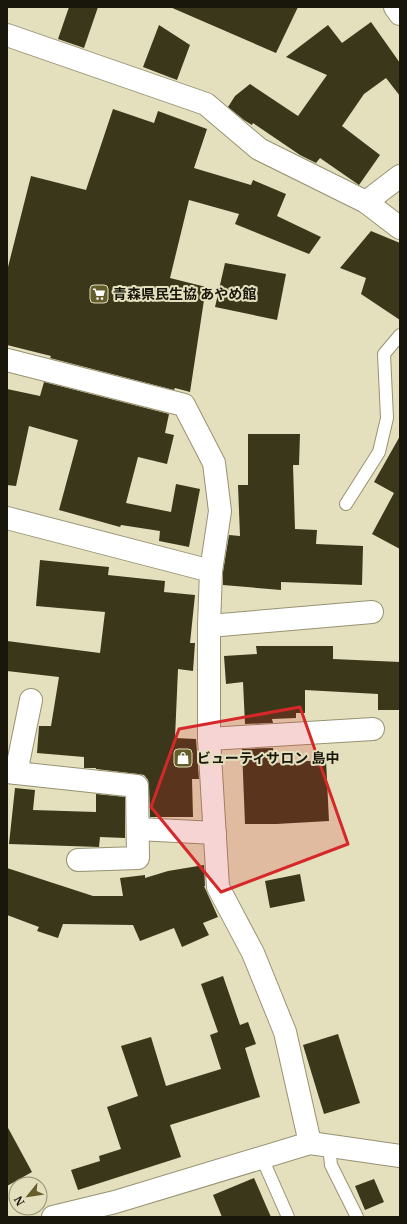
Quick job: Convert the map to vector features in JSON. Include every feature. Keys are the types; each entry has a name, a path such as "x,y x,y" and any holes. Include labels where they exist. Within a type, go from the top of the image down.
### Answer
{"street":[{"path":"395,7 400,14"},
{"path":"7,35 206,104 260,149 366,202 400,228"},
{"path":"366,202 400,176"},
{"path":"7,360 184,405 214,463 220,511 211,571 208,626 209,739 218,887 253,953 285,1032 319,1145"},
{"path":"7,518 211,571"},
{"path":"208,626 372,612"},
{"path":"30,700 12,773 137,786 138,858 78,860"},
{"path":"209,739 373,729"},
{"path":"138,829 215,833"},
{"path":"53,1217 115,1202 262,1158 319,1145 400,1156"}],"lane":[{"path":"346,504 379,452 387,418 384,354 400,335"},
{"path":"319,1145 331,1165 357,1217"},
{"path":"262,1158 288,1217"}],"highlighted area":[{"path":"300,707 348,844 221,892 151,807 179,729"}],"building":[{"path":"69,7 98,7 84,48 58,39"},
{"path":"170,7 298,7 276,53"},
{"path":"371,22 400,63 400,96 386,78 364,94 342,126 380,155 359,185 320,158 316,163 300,155 253,123 252,125 244,120 228,107 235,96 250,84 298,116 327,75 286,57 328,25 342,43"},
{"path":"159,25 190,45 177,80 143,67"},
{"path":"113,109 154,123 158,111 207,129 194,168 251,185 253,180 286,194 277,216 321,237 309,254 235,224 239,214 189,200 170,278 206,287 190,392 175,388 174,390 50,358 51,356 7,345 7,271 31,176 86,190"},
{"path":"371,231 400,243 400,320 361,294 366,278 340,268"},
{"path":"225,263 286,274 277,320 215,307"},
{"path":"44,382 169,414 165,433 174,435 167,464 138,457 126,503 171,512 176,484 200,489 189,547 159,541 160,531 121,525 120,527 59,510 78,440 29,426 16,486 7,485 7,389 40,396"},
{"path":"248,434 300,434 299,465 293,465 295,529 317,530 316,544 363,546 362,585 281,582 281,590 223,585 223,572 229,535 240,536 238,485 248,485"},
{"path":"400,436 400,549 372,534 394,493 374,482"},
{"path":"40,560 109,567 108,575 165,581 164,592 195,595 190,643 195,643 193,671 178,669 175,738 196,739 199,779 192,779 193,817 150,817 149,785 148,780 144,775 96,768 84,768 84,757 37,753 39,726 51,726 59,677 7,671 7,641 100,653 105,612 36,606"},
{"path":"256,646 333,646 333,659 400,662 400,710 378,710 378,694 305,690 305,713 296,713 296,718 272,719 273,723 245,724 243,682 226,684 224,656 257,654"},
{"path":"273,748 274,763 326,760 329,821 245,824 242,749"},
{"path":"15,788 35,790 33,810 96,812 96,794 125,797 125,838 100,837 99,847 9,844"},
{"path":"204,865 204,886 218,917 203,923 209,935 182,947 174,928 140,941 133,925 63,924 58,938 37,931 39,927 7,915 7,868 93,896 123,896 120,878 145,875 145,878 168,871"},
{"path":"300,874 305,901 270,908 265,881"},
{"path":"223,976 240,1025 248,1022 256,1044 245,1048 260,1097 170,1125 181,1157 78,1190 71,1170 100,1161 99,1156 121,1149 107,1107 138,1096 121,1046 151,1037 166,1086 221,1069 210,1035 218,1032 201,984"},
{"path":"338,1034 360,1103 324,1114 303,1045"},
{"path":"7,1126 32,1172 25,1176 8,1176 7,1186"},
{"path":"254,1178 271,1217 222,1217 213,1195"},
{"path":"374,1179 384,1202 365,1210 355,1186"}],"place":[{"name":"青森県民生協 あやめ館","path":"99,294"},
{"name":"ビューティサロン 島中","path":"183,758"}]}
